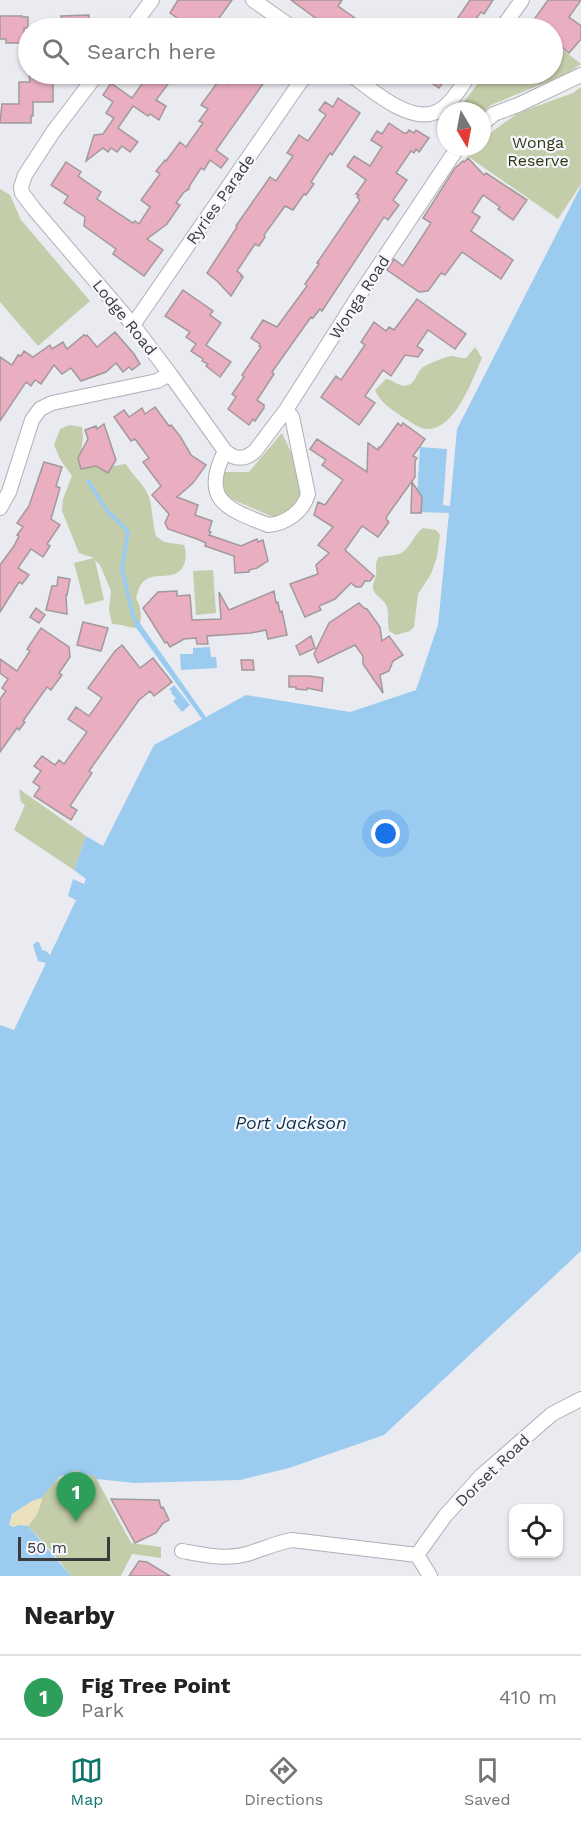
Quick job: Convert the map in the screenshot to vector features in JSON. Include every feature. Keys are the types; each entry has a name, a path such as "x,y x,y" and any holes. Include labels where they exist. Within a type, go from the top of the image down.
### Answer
{"street":[{"path":"138,18 152,0"},
{"path":"253,0 279,18"},
{"path":"509,18 522,0"},
{"path":"563,84 581,75"},
{"name":"Lodge Road","path":"89,84 53,132 25,175 21,187 22,193 133,325 225,451"},
{"name":"Ryries Parade","path":"133,325 301,84"},
{"path":"365,84 406,112 416,115 436,112 445,106 462,84"},
{"path":"491,116 562,84"},
{"name":"Wonga Road","path":"225,451 239,458 250,455 259,446 286,410 452,156"},
{"path":"0,508 9,492 32,420 40,409 52,403 157,381 170,374"},
{"path":"225,451 216,471 216,486 221,501 236,513 268,525 293,516 306,502 308,495 292,417 286,410"},
{"name":"Dorset Road","path":"417,1556 445,1516 481,1476 552,1414 581,1399"},
{"path":"182,1551 221,1557 246,1554 292,1540 417,1556 430,1576"}],"green space":[{"path":"563,50 581,64 563,75"},
{"path":"477,84 542,84 491,105 491,102 464,102"},
{"name":"Wonga Reserve","path":"581,87 581,184 558,219 467,156 491,156 491,132 518,113 573,93"},
{"path":"0,189 10,195 21,220 90,301 38,346 0,302"},
{"path":"475,347 482,358 474,377 455,411 439,426 426,429 416,425 387,406 375,390 386,379 405,386 411,384 424,367 450,356 466,358"},
{"path":"70,425 82,427 80,462 98,467 126,464 149,497 156,536 164,542 184,545 186,559 180,571 171,575 150,577 141,584 136,598 141,613 138,628 112,624 109,610 111,591 100,565 95,560 104,600 85,605 74,563 94,558 79,553 62,511 63,499 72,476 60,459 54,445 60,429"},
{"path":"282,433 296,463 301,497 291,510 275,518 227,497 221,481 224,472 249,472"},
{"path":"423,528 436,530 440,535 437,557 431,574 418,594 414,627 410,631 396,635 389,631 387,607 373,588 377,562 379,557 403,552"},
{"path":"213,570 216,613 196,615 193,571"},
{"path":"19,789 86,836 74,870 14,830 25,805 21,802"},
{"path":"78,1470 80,1473 95,1476 131,1543 161,1547 161,1558 132,1554 121,1576 71,1576 28,1526 37,1514 41,1498 49,1488 61,1478"}],"sand":[{"path":"41,1498 37,1514 28,1526 9,1525 13,1515 20,1507"}],"water":[{"name":"Port Jackson","path":"581,186 581,1251 384,1435 289,1468 240,1480 135,1483 96,1479 95,1476 80,1473 78,1470 73,1471 73,1474 60,1476 41,1498 12,1514 9,1525 28,1526 71,1576 0,1576 0,1025 14,1030 46,963 38,961 33,945 39,942 42,950 50,955 76,900 68,896 73,879 84,884 86,879 74,870 86,836 103,846 154,745 202,719 134,625 135,620 139,622 206,717 246,695 350,712 416,690 438,625 449,513 416,512 420,447 447,449 443,505 450,506 457,429"},
{"path":"210,647 211,657 216,657 217,668 181,670 180,654 193,654 193,648"},
{"path":"174,685 190,705 182,712 173,701 176,698 169,690"}],"building":[{"path":"178,0 232,0 219,18 177,18 170,13"},
{"path":"291,0 342,0 338,6 355,18 315,18"},
{"path":"470,0 493,0 484,14 481,12 476,18 458,18"},
{"path":"548,0 581,0 569,17 581,26 581,39 569,53 563,48 563,18 535,18"},
{"path":"89,15 89,18 61,18 61,16"},
{"path":"0,16 28,17 18,18 18,43 6,43 6,39 0,39"},
{"path":"19,84 53,84 53,102 33,102 31,123 0,123 2,104 19,104"},
{"path":"110,84 132,98 142,84 168,84 156,100 166,106 159,120 133,106 118,128 138,142 130,152 122,146 117,152 111,148 108,152 103,148 86,161 94,135 103,134 114,118 106,113 113,102 103,95"},
{"path":"216,84 263,84 216,150 228,159 221,168 210,160 204,170 201,168 189,189 176,203 180,205 167,224 147,239 163,250 144,276 113,254 116,249 84,226 85,217 64,203 68,196 51,185 66,162 81,172 78,176 101,192 97,199 133,223 135,221 139,224 150,207 141,200 160,174 156,171 180,142 186,147 203,123 199,121 208,109 201,105"},
{"path":"338,98 360,113 332,155 330,153 311,182 314,184 306,195 304,194 293,210 285,206 264,235 259,246 255,244 237,271 243,277 231,296 207,273 270,177 276,181 293,156 287,153 299,135 308,141 326,115 319,110 325,102 333,107"},
{"path":"389,123 404,133 409,130 414,133 416,130 429,138 419,152 416,149 414,153 411,151 396,173 407,180 393,200 399,205 388,220 384,217 322,311 320,309 313,318 311,317 272,372 274,374 257,400 264,405 264,408 255,421 253,419 249,425 228,409 236,397 232,394 244,377 242,375 261,347 251,338 263,320 277,327 307,286 305,284 319,264 317,263 360,200 357,197 359,195 356,194 366,180 347,166 354,156 370,166 382,147 371,140 377,131 382,134"},
{"path":"468,158 484,175 486,173 527,200 513,220 483,195 472,212 480,217 471,231 513,260 501,279 462,252 445,275 441,273 428,291 419,292 387,270 394,259 403,266 431,223 423,218 455,168"},
{"path":"183,290 213,311 210,315 221,323 206,345 231,362 220,377 206,366 208,364 202,361 203,359 191,351 196,344 186,337 190,332 165,316"},
{"path":"417,299 466,334 455,349 428,330 417,346 423,350 418,357 405,355 391,376 383,370 365,396 375,403 359,425 321,397 336,376 341,380 365,345 361,342 374,322 386,331 389,327 394,330"},
{"path":"115,332 140,364 132,370 129,367 123,372 116,363 106,372 81,381 71,368 62,374 54,365 41,384 35,380 31,386 26,382 0,421 0,357 12,365 18,355 21,356 24,351 33,357 50,345 52,349 63,342 67,349 84,335 87,335 97,347"},
{"path":"155,407 169,426 171,425 180,436 191,455 206,465 193,483 177,497 198,505 195,515 212,521 209,535 241,546 257,539 258,542 263,540 268,561 249,572 235,573 234,556 168,529 165,523 169,514 152,495 161,486 143,462 149,458 135,439 131,441 114,417 124,410 129,417 142,408 145,414"},
{"path":"398,423 401,426 403,423 425,439 413,456 417,458 415,477 387,516 386,519 389,522 378,537 362,526 345,550 374,576 370,581 365,581 361,587 356,587 351,583 335,599 319,606 321,610 305,617 290,584 318,574 316,565 329,553 318,545 333,527 314,515 318,502 325,505 343,480 322,465 326,460 310,449 317,439 367,472 368,443 378,450"},
{"path":"104,424 116,460 108,473 96,466 81,469 78,458 88,439 85,430 96,426 97,429"},
{"path":"44,462 62,467 56,486 60,488 51,519 60,525 47,544 50,546 43,557 31,549 18,568 29,575 22,584 19,582 0,612 0,565 14,546 19,536 17,535 23,527 17,523 29,506"},
{"path":"412,482 422,497 421,513 411,513"},
{"path":"58,577 70,579 66,595 67,614 46,610 52,586 57,586"},
{"path":"177,591 177,596 190,595 192,620 221,619 219,592 229,610 274,591 276,603 278,602 280,612 282,611 287,635 268,639 266,630 207,636 208,644 197,644 196,638 184,639 170,647 167,642 165,643 143,608 158,592"},
{"path":"359,603 367,609 380,627 382,641 389,636 403,655 393,661 389,671 380,675 383,693 363,664 363,656 355,645 318,663 314,654 329,623"},
{"path":"36,608 45,615 39,623 30,617"},
{"path":"83,622 108,628 101,651 77,645"},
{"path":"41,628 69,647 70,657 59,673 62,675 51,690 47,687 23,721 25,722 19,730 17,728 0,752 0,699 6,691 2,688 8,679 0,673 0,659 17,671 30,651 27,649"},
{"path":"311,636 315,648 300,655 296,646"},
{"path":"122,645 140,668 153,658 172,682 154,696 150,691 139,700 89,771 92,773 70,806 77,810 71,820 34,796 40,787 33,782 41,771 34,766 42,756 55,765 59,760 64,764 87,732 68,719 76,707 89,716 102,698 88,688"},
{"path":"241,660 253,660 254,670 242,670"},
{"path":"289,676 323,678 322,691 289,687"},
{"path":"111,1499 159,1500 169,1520 163,1523 156,1533 135,1543"},
{"path":"139,1561 147,1562 170,1576 129,1576"}],"waterway":[{"path":"88,481 108,512 128,532 122,569 133,616 138,624"}],"place":[{"name":"Fig Tree Point","path":"76,1522"}]}
